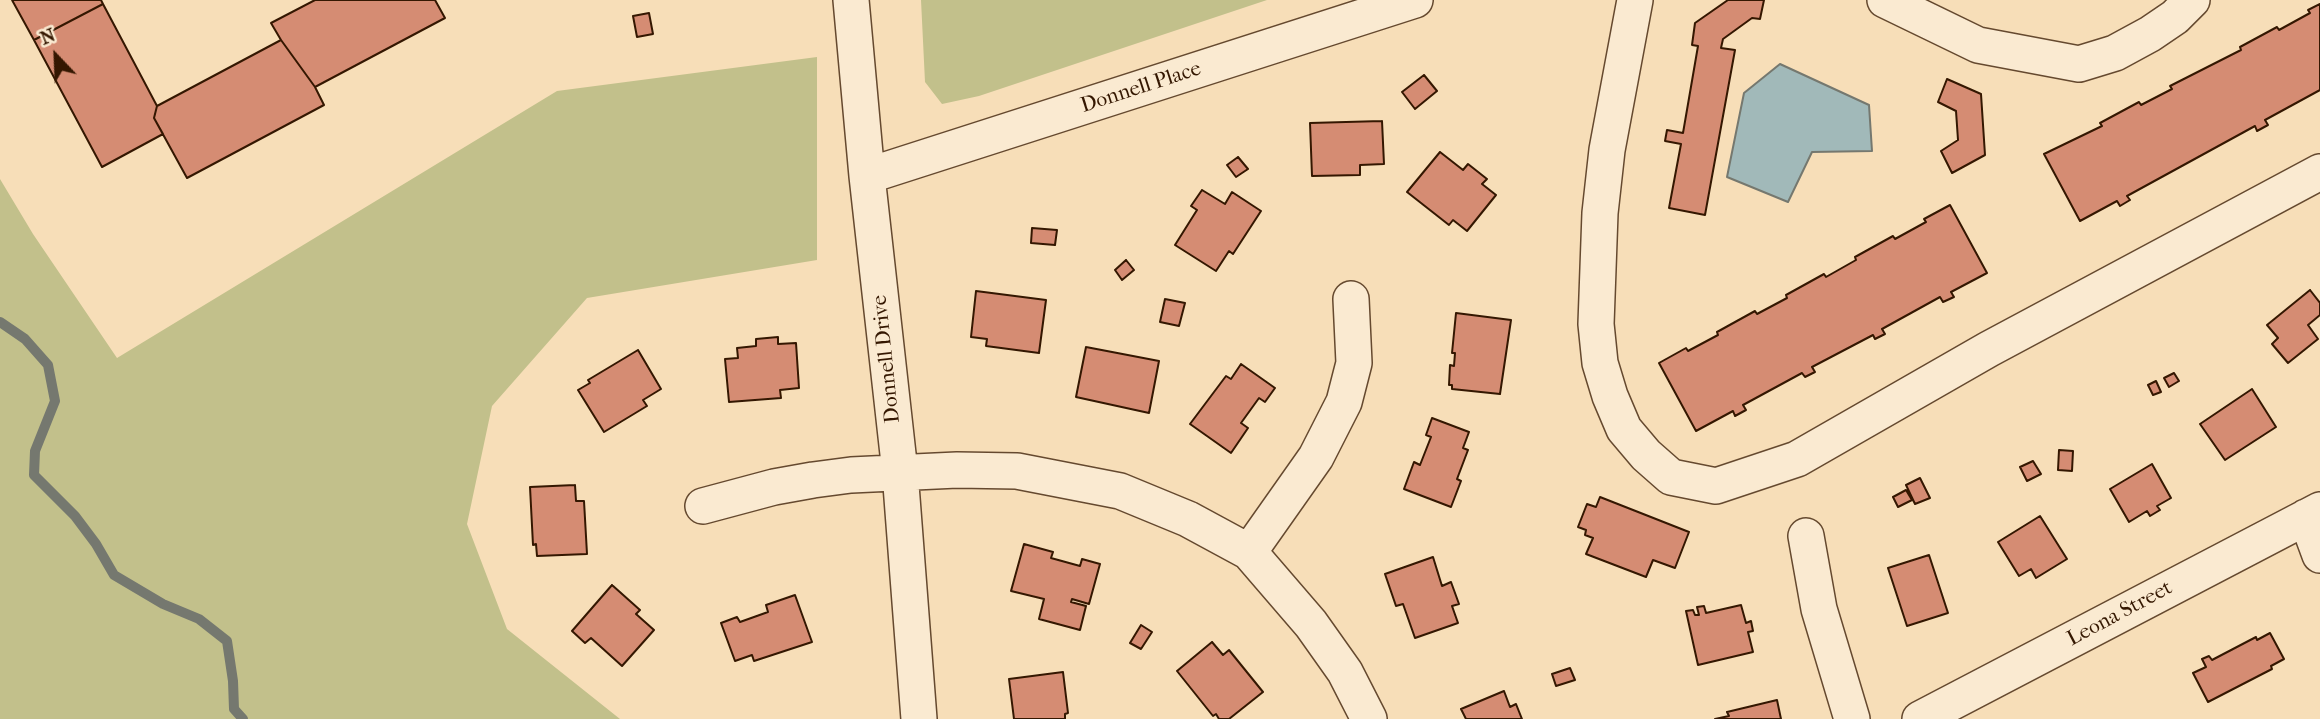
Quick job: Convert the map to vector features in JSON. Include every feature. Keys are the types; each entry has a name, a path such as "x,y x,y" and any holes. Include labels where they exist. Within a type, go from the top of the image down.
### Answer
{"street":[{"name":"Donnell Drive","path":"851,0 867,176 900,472 919,719"},
{"name":"Donnell Place","path":"867,176 1415,0"},
{"path":"1634,0 1607,150 1600,213 1596,324 1600,363 1624,429 1646,455 1671,477 1716,486 1797,459 1989,349 2320,172"},
{"path":"1885,0 1978,45 2080,64 2115,53 2150,34 2175,17 2192,0"},
{"path":"1250,552 1316,457 1344,402 1354,363 1351,299"},
{"path":"703,506 774,487 851,475 900,472 1017,471 1120,491 1188,519 1250,552 1311,624 1345,672 1368,719"},
{"path":"2313,513 2320,555"},
{"name":"Leona Street","path":"1920,719 2313,513"},
{"path":"1806,536 1819,609 1852,719"}],"shaded area":[{"path":"921,0 1267,0 979,96 942,104 925,82"},
{"path":"817,57 817,260 587,298 492,406 467,524 507,629 620,719 0,719 0,179 33,234 117,358 557,91"}],"water":[{"path":"1780,64 1869,105 1872,151 1812,152 1788,202 1727,177 1744,93"}],"building":[{"path":"12,0 101,0 103,4 34,40"},
{"path":"315,0 435,0 445,18 315,87 271,23"},
{"path":"1728,0 1764,0 1760,19 1752,18 1723,39 1721,48 1735,50 1705,215 1669,208 1681,144 1665,141 1667,130 1683,133 1698,46 1692,45 1695,23"},
{"path":"103,4 157,106 154,118 163,134 102,167 34,40"},
{"path":"2320,4 2320,90 2265,120 2268,125 2257,131 2255,126 2127,196 2130,200 2120,206 2117,201 2080,221 2044,154 2102,126 2100,123 2139,102 2141,105 2172,89 2170,86 2241,50 2240,47 2277,27 2279,30 2310,13 2308,10"},
{"path":"649,13 653,34 637,37 633,16"},
{"path":"281,40 315,87 324,105 187,178 154,118 157,106"},
{"path":"1424,75 1437,91 1415,109 1402,92"},
{"path":"1947,79 1981,94 1985,155 1952,173 1941,151 1958,140 1956,111 1938,102"},
{"path":"1382,121 1384,164 1360,165 1360,175 1312,176 1310,123"},
{"path":"1440,152 1463,170 1468,164 1487,179 1482,184 1496,195 1467,231 1453,220 1449,225 1407,192"},
{"path":"1238,157 1248,169 1236,177 1227,165"},
{"path":"1202,190 1225,204 1232,192 1261,211 1233,254 1229,251 1216,271 1175,245 1197,210 1191,206"},
{"path":"1950,205 1987,273 1951,292 1954,297 1943,302 1940,297 1882,329 1885,334 1875,339 1873,335 1812,367 1815,372 1805,377 1802,373 1743,405 1746,410 1735,416 1733,411 1696,431 1659,363 1718,335 1717,332 1755,311 1757,314 1787,298 1786,295 1824,274 1826,277 1856,260 1855,257 1893,236 1895,239"},
{"path":"1032,228 1057,230 1055,245 1031,243"},
{"path":"1126,260 1134,270 1122,280 1115,270"},
{"path":"2310,290 2320,303 2320,315 2308,325 2318,339 2288,363 2272,344 2278,338 2267,325"},
{"path":"976,291 1046,300 1039,353 986,346 987,339 971,337"},
{"path":"1165,299 1185,303 1179,326 1160,322"},
{"path":"1456,313 1511,320 1500,394 1452,389 1452,385 1449,385 1450,365 1454,366 1455,353 1452,353"},
{"path":"778,337 778,344 796,343 799,388 780,390 781,398 729,402 725,359 738,358 737,348 756,346 756,339"},
{"path":"1086,347 1159,361 1149,413 1076,397"},
{"path":"638,350 661,389 643,400 647,406 604,432 578,390 590,383 588,380"},
{"path":"1241,364 1275,388 1265,402 1259,398 1241,423 1248,428 1231,453 1190,424 1226,376 1231,379"},
{"path":"2174,373 2179,381 2169,387 2164,378"},
{"path":"2156,381 2161,392 2153,395 2148,385"},
{"path":"2252,389 2276,427 2225,460 2200,424"},
{"path":"1432,418 1469,432 1463,448 1468,450 1457,479 1461,481 1451,507 1404,489 1414,462 1420,465 1431,437 1426,435"},
{"path":"2059,450 2073,451 2072,471 2058,470"},
{"path":"2033,461 2041,474 2027,481 2020,467"},
{"path":"2152,464 2171,498 2157,506 2160,510 2150,516 2147,511 2129,522 2110,489"},
{"path":"1920,478 1930,498 1915,504 1906,485"},
{"path":"575,485 576,501 584,501 587,554 537,556 536,544 533,545 530,487"},
{"path":"1906,490 1912,500 1898,507 1893,497"},
{"path":"1600,497 1689,532 1675,568 1653,560 1646,577 1586,554 1593,538 1585,535 1586,530 1578,527 1587,504 1596,507"},
{"path":"2040,516 2067,559 2036,578 2031,569 2019,576 1998,542"},
{"path":"1024,544 1053,552 1051,558 1080,566 1082,559 1100,564 1089,604 1072,599 1071,602 1086,606 1080,630 1039,619 1044,599 1011,591"},
{"path":"1929,555 1948,613 1907,626 1888,568"},
{"path":"1433,557 1442,586 1451,582 1459,604 1452,606 1458,623 1415,638 1403,604 1396,606 1385,574"},
{"path":"612,585 640,610 636,614 654,630 622,666 591,638 585,643 572,631"},
{"path":"795,595 812,642 754,661 752,655 735,661 721,623 737,617 740,622 768,612 766,605"},
{"path":"1741,605 1746,623 1751,621 1753,631 1748,632 1753,652 1698,665 1686,611 1693,610 1695,615 1699,615 1697,607 1704,606 1706,613"},
{"path":"1141,625 1152,632 1141,649 1130,643"},
{"path":"2270,633 2284,659 2271,666 2272,669 2208,702 2193,673 2206,667 2202,659 2209,656 2212,660 2256,637 2257,640"},
{"path":"1212,642 1223,655 1229,650 1263,692 1229,719 1219,719 1216,714 1213,716 1177,671"},
{"path":"1570,668 1575,680 1556,686 1552,674"},
{"path":"1063,672 1068,713 1065,714 1065,719 1014,719 1009,679"},
{"path":"1504,691 1510,707 1516,704 1522,719 1466,719 1461,709"},
{"path":"1777,700 1781,719 1715,719 1729,716 1727,712"}],"waterway":[{"path":"0,322 25,339 48,365 55,401 35,451 34,475 75,516 114,575 163,604 199,619 227,641 234,709 243,719"}]}
